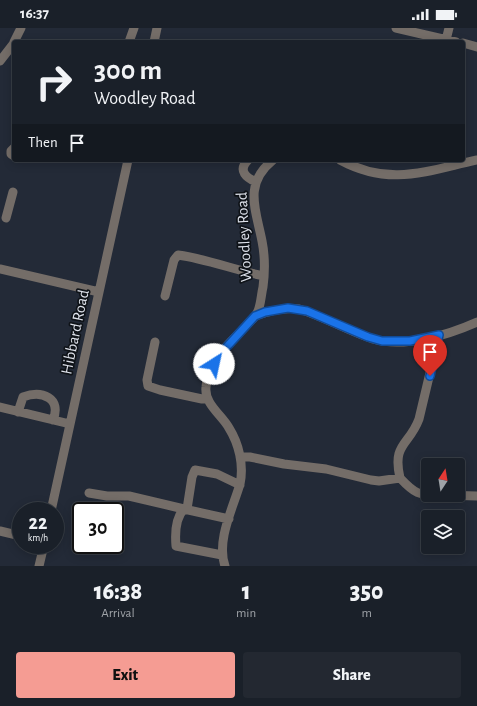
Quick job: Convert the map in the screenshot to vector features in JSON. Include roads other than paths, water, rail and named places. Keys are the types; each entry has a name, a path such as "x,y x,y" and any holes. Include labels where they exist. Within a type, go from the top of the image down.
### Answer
{"street":[{"path":"15,40 21,28"},
{"path":"130,40 134,28"},
{"path":"154,40 157,28"},
{"path":"396,28 446,40 449,28"},
{"path":"465,44 477,47"},
{"path":"0,61 12,45"},
{"path":"345,162 372,173 402,176 477,160"},
{"name":"Hibbard Road","path":"53,502 128,162"},
{"path":"247,162 244,166 244,174 256,182"},
{"name":"Woodley Road","path":"208,398 206,387 207,380 217,358 255,316 260,305 264,276 262,243 254,199 256,182 269,162"},
{"path":"6,218 13,192"},
{"path":"166,296 174,260 178,255 214,262 244,272 264,276"},
{"path":"0,270 99,292"},
{"path":"255,316 276,310 294,308 307,311 368,337 382,341 410,341 439,335 477,322"},
{"path":"421,495 413,491 400,478 398,466 399,453 416,427 419,419 439,335"},
{"path":"155,342 147,380 148,386 160,390 208,398 229,427 240,457 242,476 224,537 222,555 225,566"},
{"path":"18,412 23,397 29,394 40,394 50,398 56,405 56,412 53,420"},
{"path":"0,408 70,424"},
{"path":"240,457 250,457 284,464 332,470 371,480 400,478"},
{"path":"222,555 176,546 175,533 180,513 185,509 195,470 217,474 240,485"},
{"path":"89,493 107,496 129,496 229,519"},
{"path":"465,496 477,496"},
{"path":"0,531 12,534"},
{"path":"39,566 42,554"}]}
